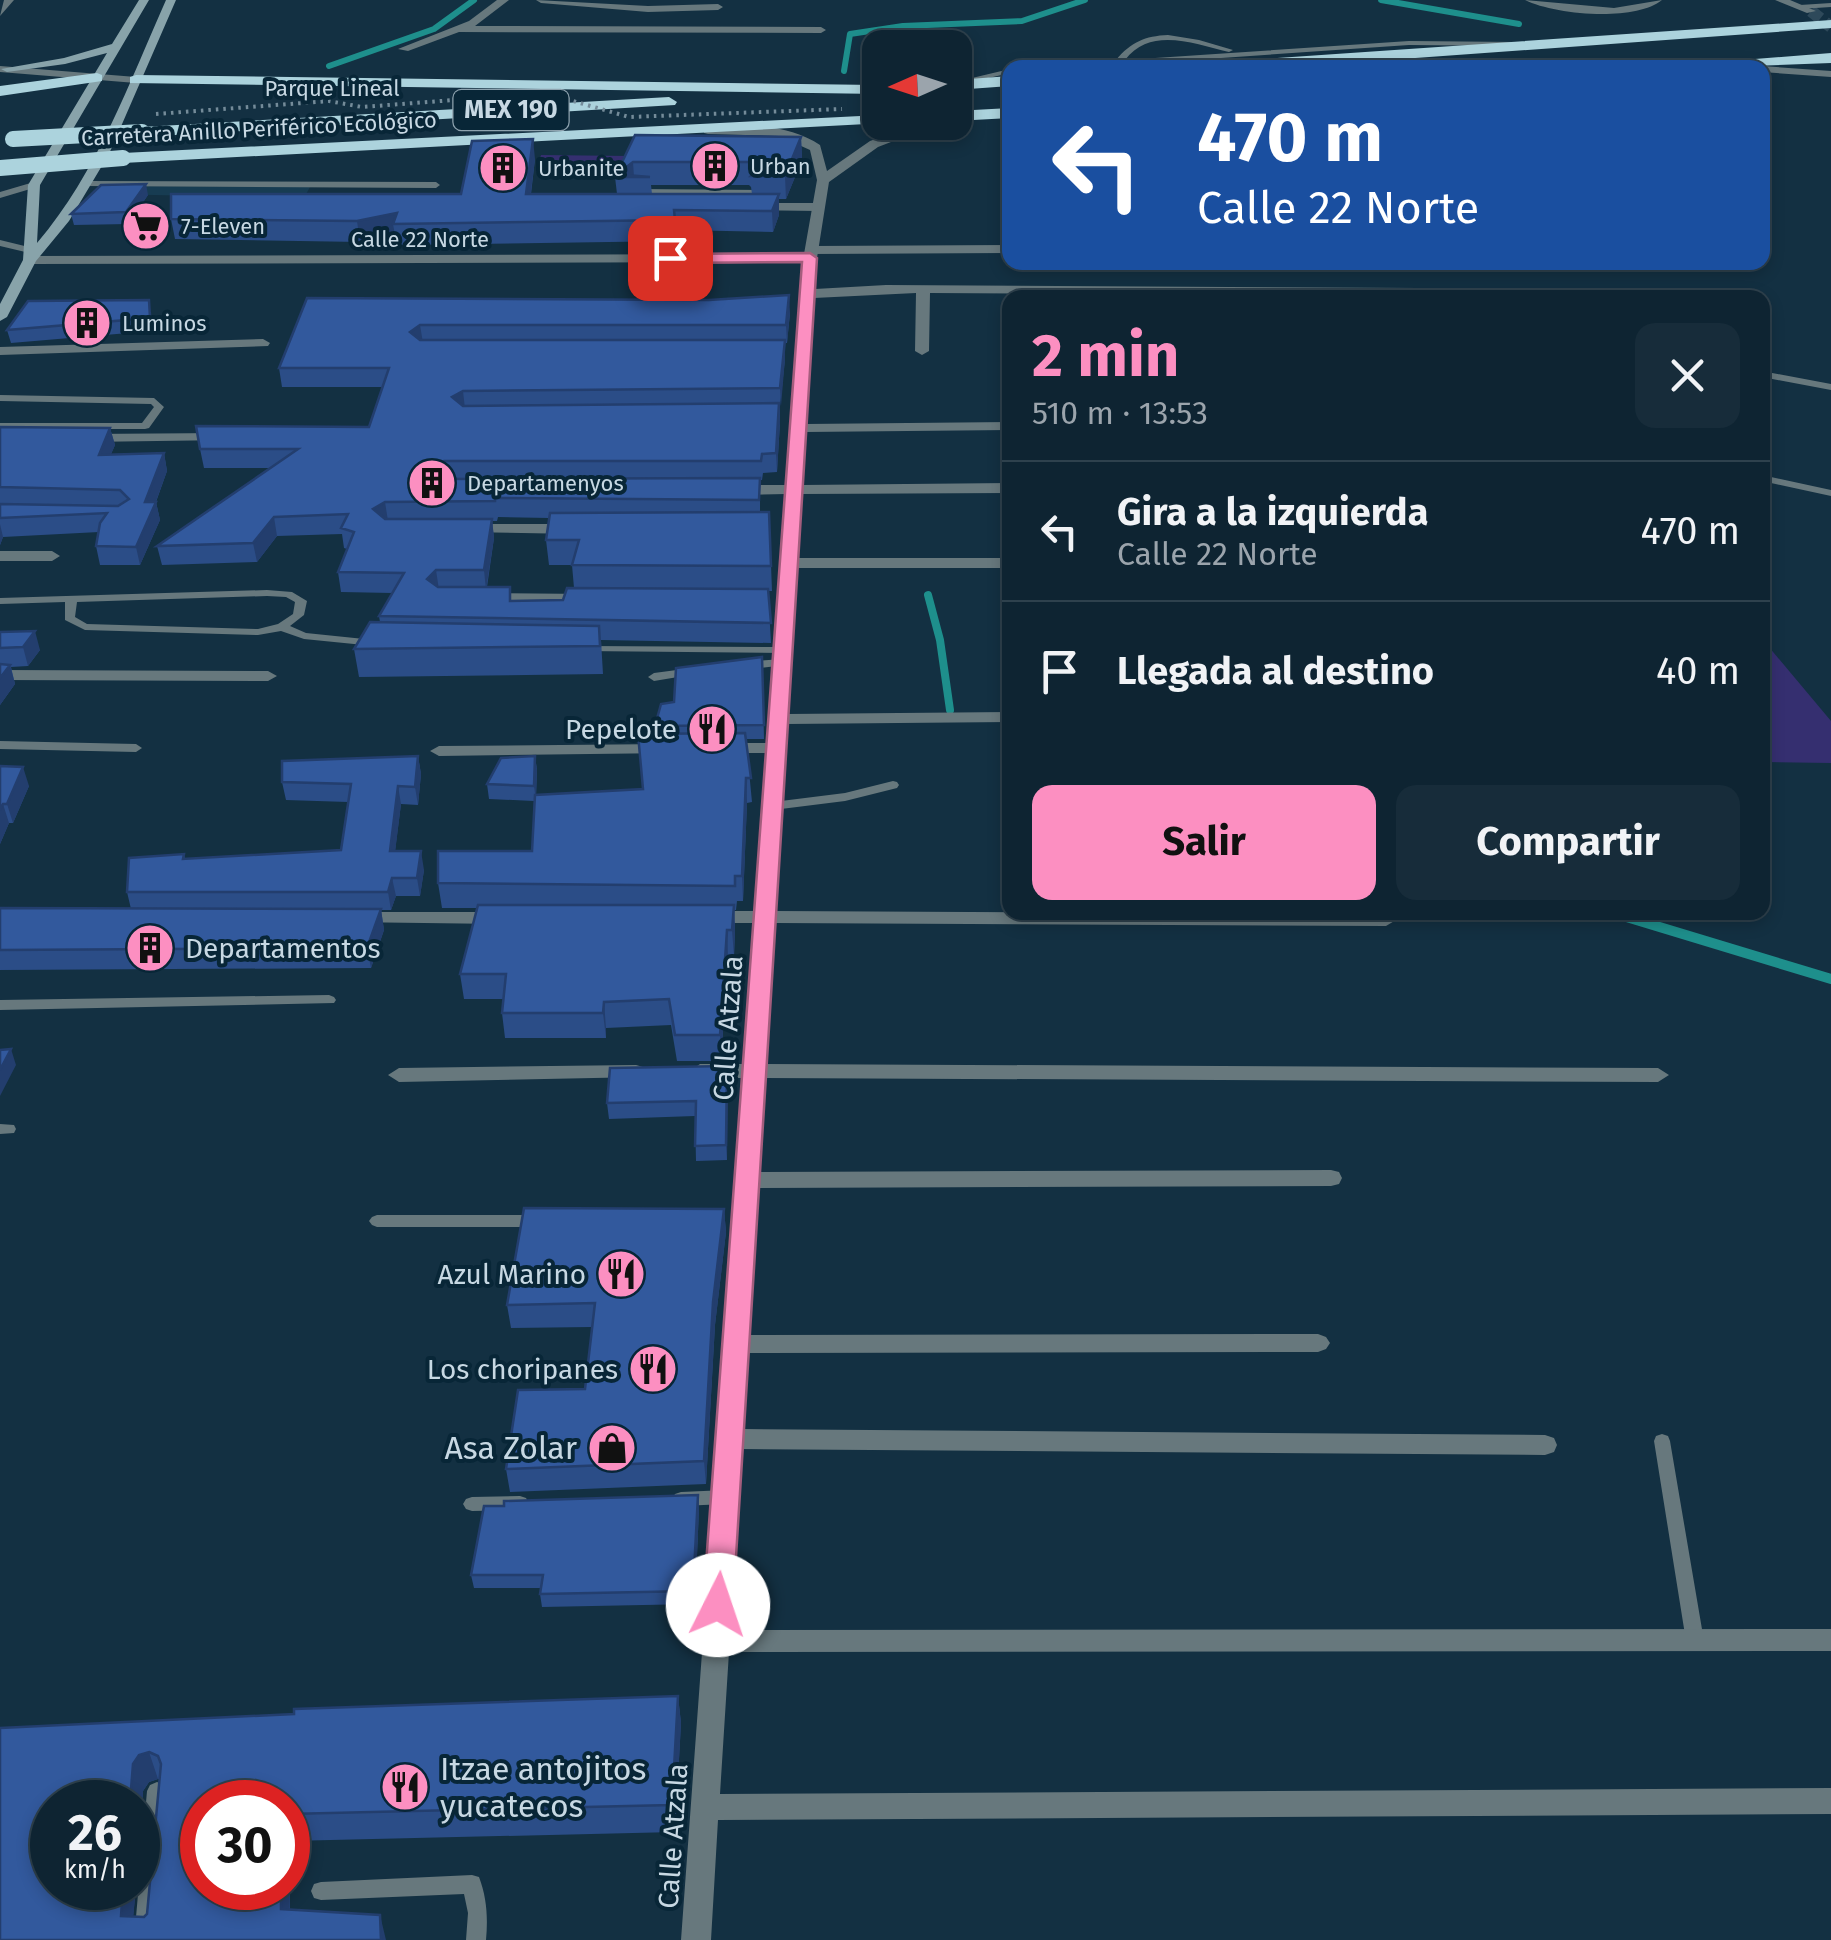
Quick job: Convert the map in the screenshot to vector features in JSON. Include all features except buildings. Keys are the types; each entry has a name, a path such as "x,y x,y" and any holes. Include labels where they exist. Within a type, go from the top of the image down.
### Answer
{"highway":[{"path":"1320,60 1831,24"},
{"path":"1770,62 1831,58"},
{"path":"0,91 97,78"},
{"path":"136,80 862,89"},
{"path":"972,83 1002,81"},
{"name":"Carretera Anillo Periférico Ecológico","path":"6,139 862,91"},
{"path":"972,115 1002,113"},
{"name":"Carretera Anillo Periférico Ecológico","path":"0,168 123,158 862,121"}],"main road":[{"path":"33,254 34,185 144,0"},
{"path":"0,317 33,254 85,184 118,126 170,0"},
{"path":"4,69 64,61 115,47"}],"street":[{"path":"0,13 9,0"},
{"path":"404,49 460,29 504,0"},
{"path":"541,0 648,9 718,7"},
{"path":"1530,0 1618,10 1646,8 1657,0"},
{"path":"1780,0 1805,9"},
{"path":"460,29 821,30"},
{"path":"4,69 136,80"},
{"path":"1770,69 1831,74"},
{"path":"691,129 763,132 804,140 816,148 821,194"},
{"path":"629,208 821,194 874,144 885,140"},
{"path":"634,193 821,194"},
{"name":"Calle Atzala","path":"696,1940 736,1344 736,1223 747,1180 789,563 782,528 794,490 794,351 821,194"},
{"name":"Calle 22 Norte","path":"33,254 810,254 1002,250"},
{"path":"807,289 1002,291"},
{"path":"922,350 923,289"},
{"path":"0,350 264,343"},
{"path":"792,419 1002,426"},
{"path":"0,439 235,437"},
{"path":"719,490 1002,488"},
{"path":"445,529 599,528"},
{"path":"0,556 52,556"},
{"path":"789,563 1002,564"},
{"path":"460,598 611,599"},
{"path":"762,600 786,600"},
{"path":"0,674 268,676"},
{"path":"778,719 1002,717"},
{"path":"439,750 776,748"},
{"path":"686,917 1002,918"},
{"path":"330,918 528,918"},
{"path":"399,1075 754,1071 1658,1075"},
{"path":"747,1180 1331,1178"},
{"path":"736,1344 1318,1343"},
{"path":"730,1439 1546,1445"},
{"path":"716,1641 1831,1640"},
{"path":"705,1807 1831,1801"}],"lane":[{"path":"1805,9 1831,5"},
{"path":"1120,60 1130,44 1156,38 1244,54"},
{"path":"1150,60 1432,42 1537,45"},
{"path":"972,80 1002,72"},
{"path":"85,184 436,185"},
{"path":"0,195 34,185"},
{"path":"0,243 33,254"},
{"path":"1770,376 1831,388"},
{"path":"0,398 154,401 158,407 145,426 0,426"},
{"path":"1770,480 1831,494"},
{"path":"0,600 288,594 301,601 298,614 282,627 258,632 85,627 68,618 71,601"},
{"path":"282,627 304,636 382,643"},
{"path":"575,648 783,657"},
{"path":"727,668 783,657"},
{"path":"654,677 709,670"},
{"path":"0,744 136,748"},
{"path":"773,806 846,797 893,785"},
{"path":"0,1005 329,1000"},
{"path":"377,1221 549,1222"},
{"path":"1662,1441 1694,1641"},
{"path":"667,1499 726,1498"},
{"path":"472,1504 531,1502"},
{"path":"321,1891 472,1884 478,1913 476,1940"},
{"path":"144,1940 147,1910"}],"path":[{"name":"Parque Lineal","path":"151,114 266,103 334,100 362,107 533,94 552,95 622,117 842,109"}],"shaded area":[{"path":"541,155 630,156 624,173 536,172"},
{"path":"106,186 310,187 304,198 101,194"},
{"path":"1770,648 1831,721 1831,763 1770,762"}],"waterway":[{"path":"329,66 434,29 474,0"},
{"path":"844,71 850,34 903,26 1022,21 1085,0"},
{"path":"1381,0 1519,24"},
{"path":"928,595 940,640 950,710"},
{"path":"1636,920 1831,979"}],"tunnel":[{"path":"1811,11 1831,27"}],"place":[{"name":"Urban","path":"715,166"},
{"name":"Urbanite","path":"503,168"},
{"name":"7-Eleven","path":"146,226"},
{"name":"Luminos","path":"87,323"},
{"name":"Departamenyos","path":"432,483"},
{"name":"Pepelote","path":"712,729"},
{"name":"Departamentos","path":"150,948"},
{"name":"Azul Marino","path":"621,1274"},
{"name":"Los choripanes","path":"653,1369"},
{"name":"Asa Zolar","path":"612,1448"},
{"name":"Itzae antojitos yucatecos","path":"405,1787"}],"route":[{"path":"670,258 810,258 718,1605"}]}
